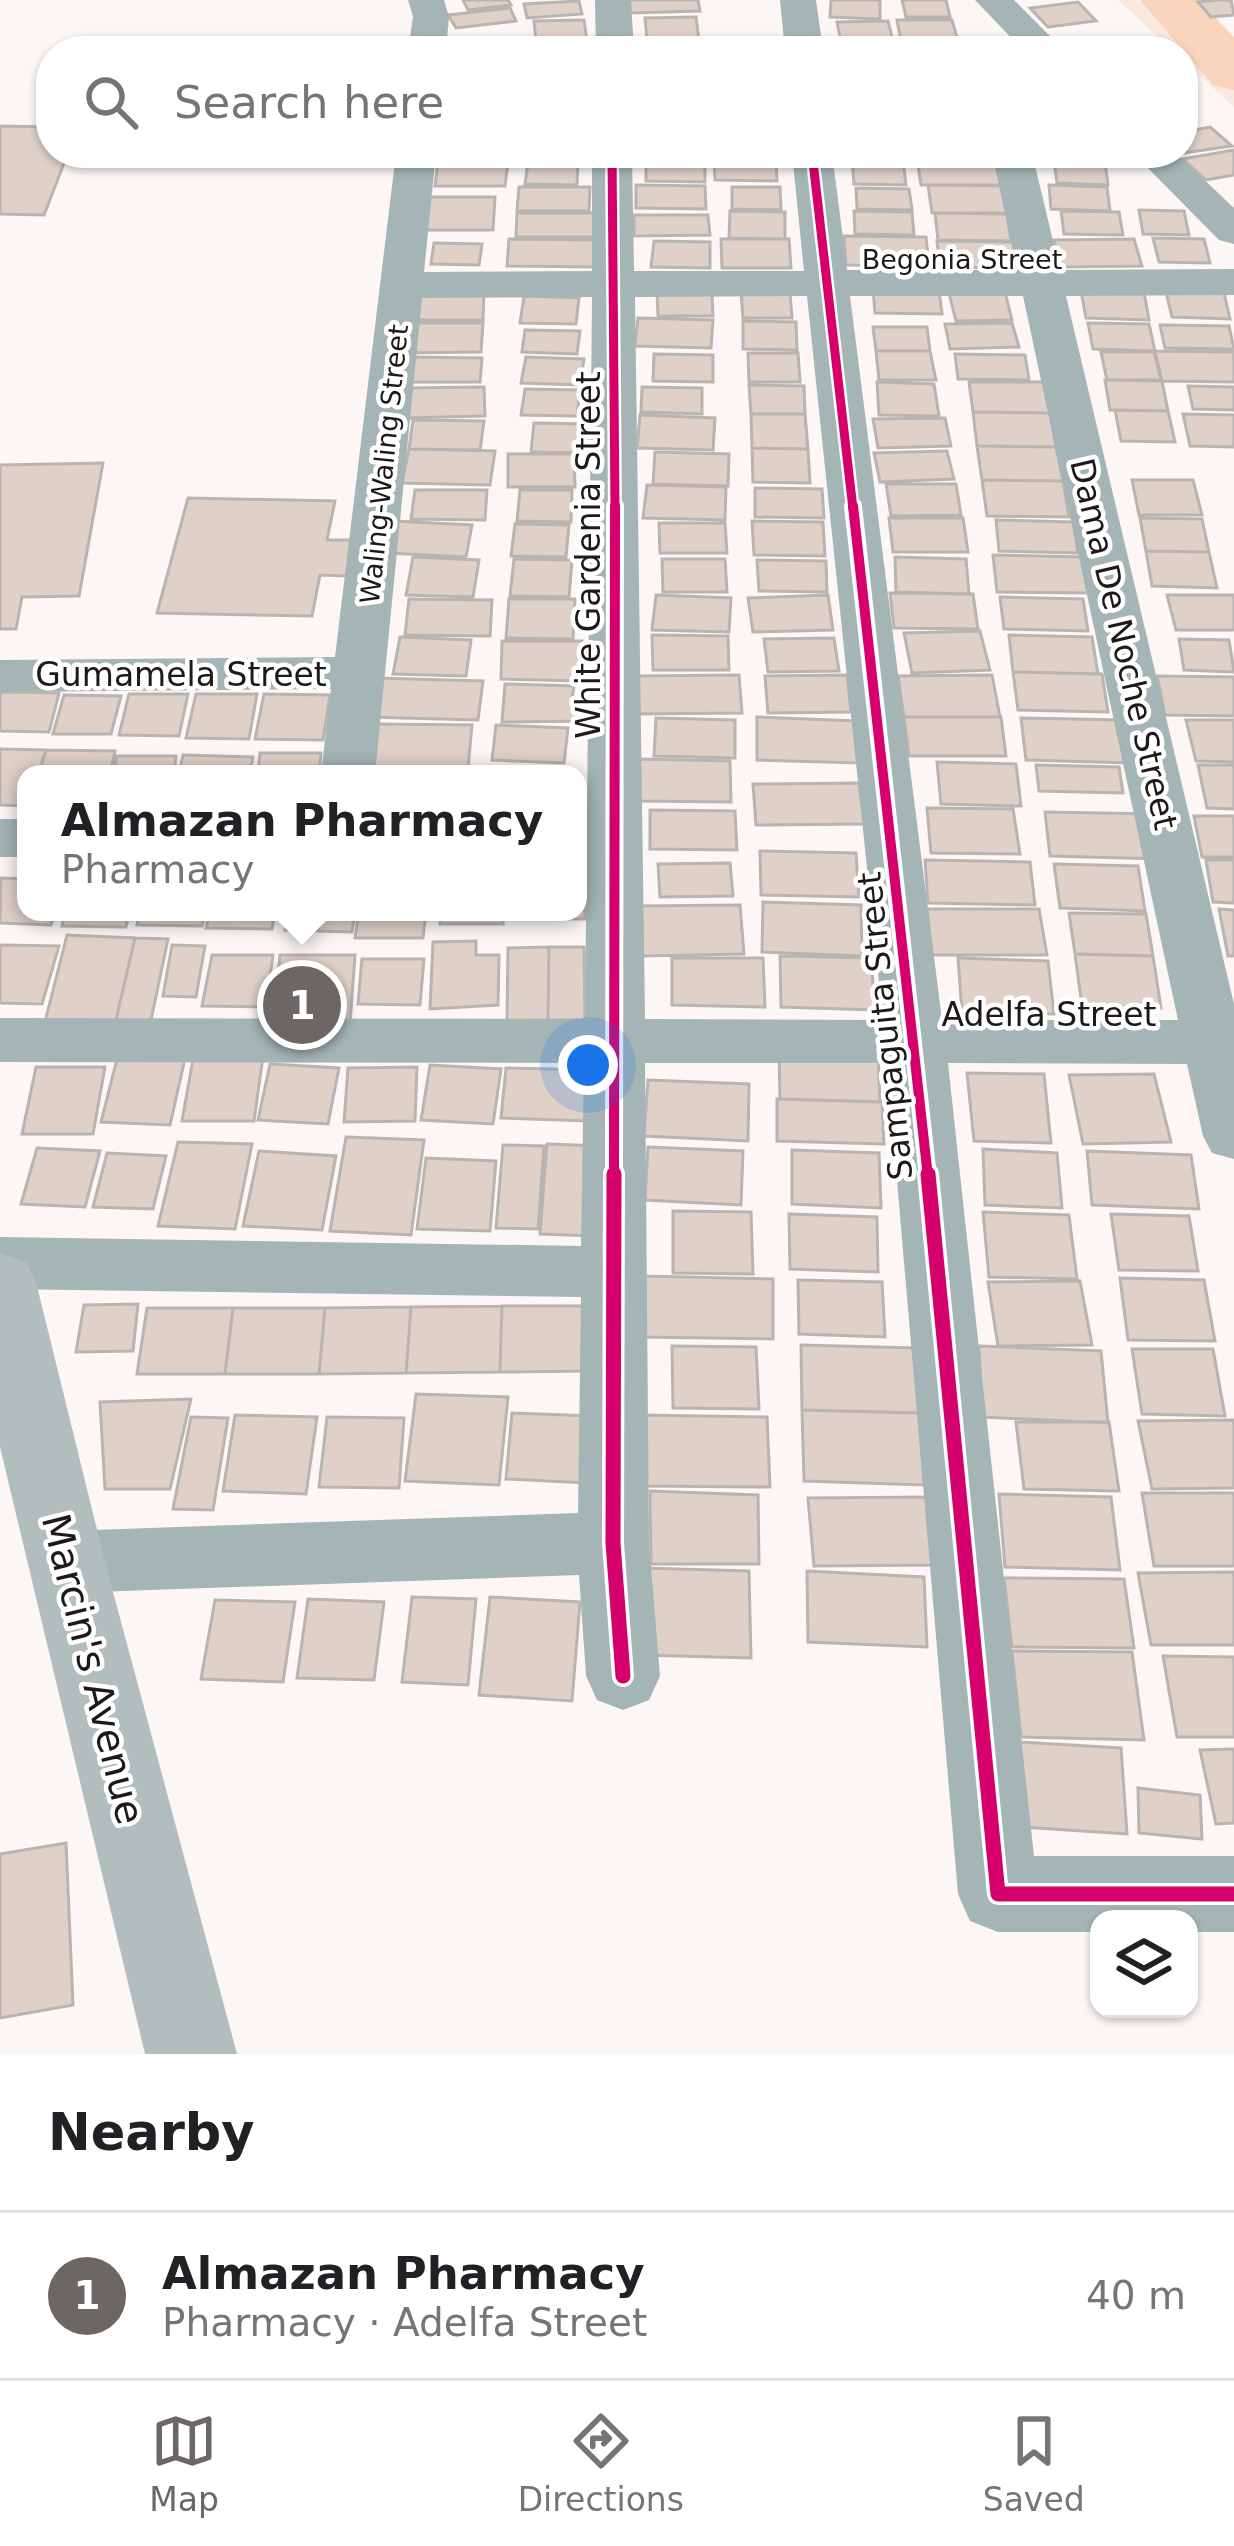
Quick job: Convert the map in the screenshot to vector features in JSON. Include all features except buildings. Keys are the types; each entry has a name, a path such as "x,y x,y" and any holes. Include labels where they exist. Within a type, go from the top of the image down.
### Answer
{"main road":[{"name":"Marcin's Avenue","path":"0,1282 65,1562 191,2054"}],"street":[{"path":"426,0 431,16 429,36"},
{"path":"613,0 614,36"},
{"path":"797,0 802,36"},
{"path":"985,36 982,24 991,0 1030,36"},
{"name":"Waling-Waling Street","path":"349,765 415,168"},
{"name":"White Gardenia Street","path":"611,168 613,284 597,843 614,1040 613,1543 623,1676"},
{"name":"Sampaguita Street","path":"814,168 915,1041 998,1894 1234,1894"},
{"name":"Dama De Noche Street","path":"1015,168 1224,1042 1234,1136"},
{"path":"1169,168 1234,231"},
{"name":"Begonia Street","path":"403,285 1234,282"},
{"name":"Gumamela Street","path":"0,676 362,673"},
{"name":"Adelfa Street","path":"0,1040 1224,1042"},
{"path":"0,1263 616,1272"},
{"path":"65,1562 613,1543"}],"shaded area":[{"path":"1118,0 1184,0 1234,37 1234,107 1198,74 1198,36 1157,36"}],"waterway":[{"path":"1168,0 1234,72"}],"cycle path":[{"path":"612,168 613,1543 623,1676"},
{"path":"814,168 915,1041 998,1894 1234,1894"}],"place":[{"name":"Almazan Pharmacy","path":"302,1005"}]}
